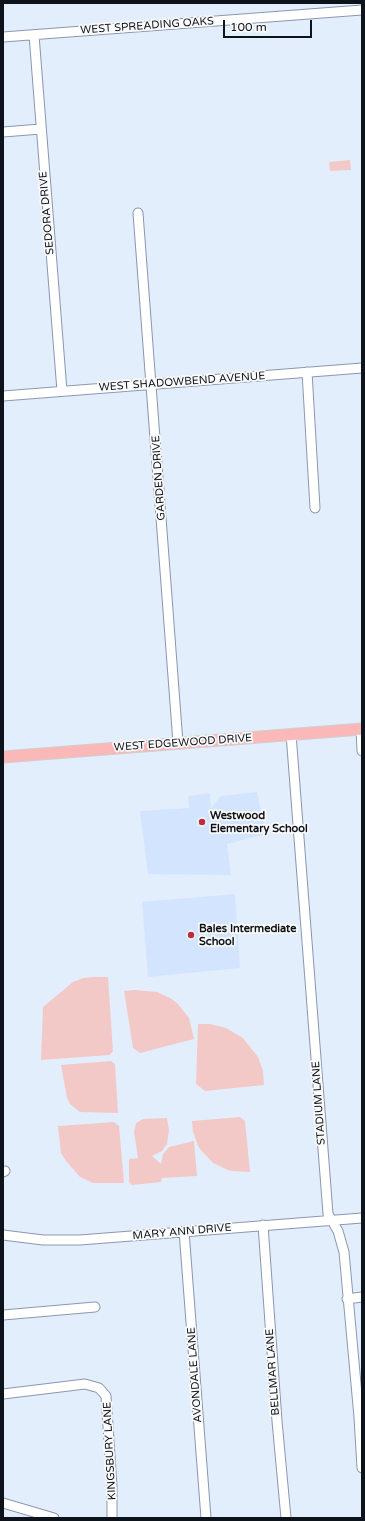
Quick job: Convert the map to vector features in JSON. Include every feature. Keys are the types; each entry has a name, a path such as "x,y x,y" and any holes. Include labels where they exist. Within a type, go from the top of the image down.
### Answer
{"main road":[{"name":"WEST EDGEWOOD DRIVE","path":"3,756 361,729"}],"street":[{"name":"WEST SPREADING OAKS","path":"3,37 362,10"},
{"name":"SEDORA DRIVE","path":"34,34 62,391"},
{"path":"3,132 41,129"},
{"name":"GARDEN DRIVE","path":"138,213 178,743"},
{"name":"WEST SHADOWBEND AVENUE","path":"3,396 362,368"},
{"path":"307,372 315,508"},
{"path":"361,729 362,750"},
{"name":"STADIUM LANE","path":"291,734 328,1214 338,1231 344,1252 347,1299 359,1375 362,1468"},
{"name":"MARY ANN DRIVE","path":"3,1235 43,1240 80,1240 362,1218"},
{"name":"BELLMAR LANE","path":"263,1225 277,1421 286,1518"},
{"name":"AVONDALE LANE","path":"184,1231 206,1518"},
{"path":"347,1299 362,1297"},
{"path":"3,1315 95,1307"},
{"name":"KINGSBURY LANE","path":"3,1394 85,1384 99,1388 106,1396 112,1486 112,1518"},
{"path":"3,1503 54,1518"}],"shaded area":[{"path":"350,160 351,170 330,171 329,162"},
{"name":"Westwood Elementary School","path":"257,792 266,834 227,844 231,875 148,874 140,811 189,808 188,796 210,793 211,808 221,796"},
{"name":"Bales Intermediate School","path":"235,894 240,968 148,977 142,902"},
{"path":"108,977 113,1051 110,1055 41,1060 43,1007 73,982 83,978"},
{"path":"135,990 157,992 177,1003 189,1018 194,1039 140,1053 133,1048 124,991"},
{"path":"198,1024 210,1024 226,1028 243,1038 258,1057 263,1071 264,1085 205,1091 196,1084"},
{"path":"111,1061 115,1064 118,1113 80,1112 70,1104 67,1098 61,1065"},
{"path":"240,1117 245,1121 250,1172 230,1171 213,1163 199,1148 193,1132 192,1121"},
{"path":"167,1118 169,1130 167,1144 162,1151 152,1156 161,1164 163,1154 169,1147 194,1141 197,1176 162,1178 161,1182 132,1185 129,1182 129,1159 138,1158 134,1132 136,1123 143,1119"},
{"path":"114,1122 119,1126 124,1183 93,1183 80,1177 61,1153 58,1126"}],"place":[{"name":"Westwood Elementary School","path":"202,822"},
{"name":"Bales Intermediate School","path":"191,935"}]}
